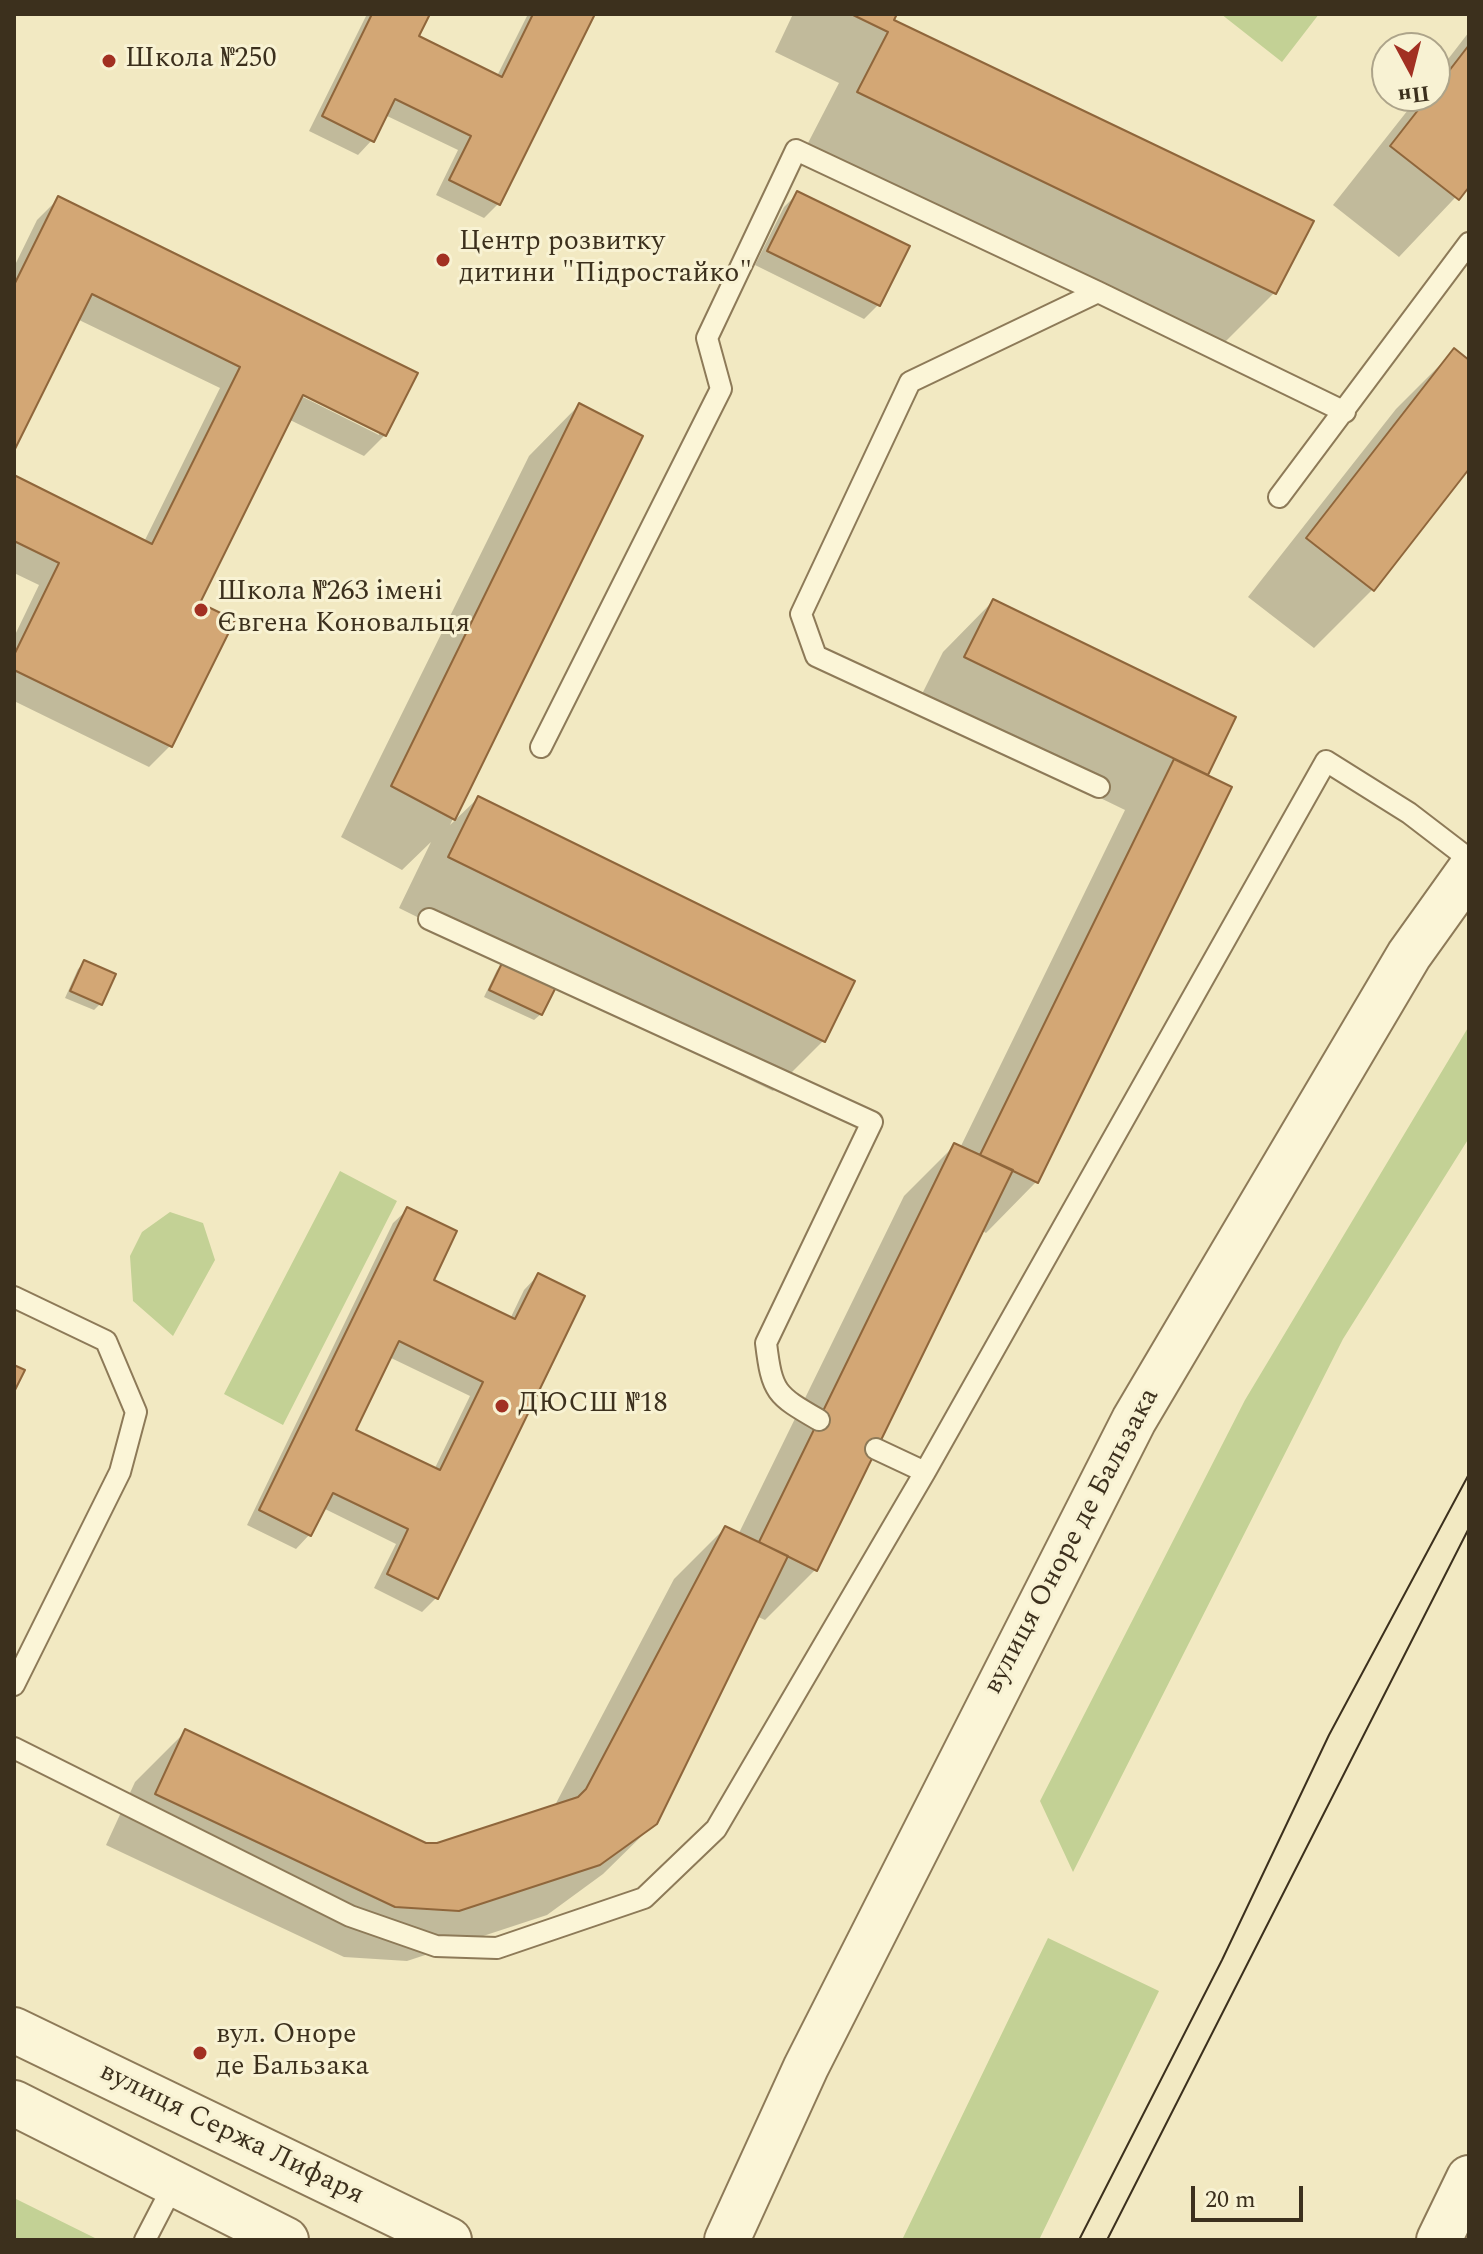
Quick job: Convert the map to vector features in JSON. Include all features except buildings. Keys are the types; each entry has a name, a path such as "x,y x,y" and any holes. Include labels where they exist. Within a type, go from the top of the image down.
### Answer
{"street":[{"name":"вулиця Оноре де Бальзака","path":"727,2240 806,2067 1134,1420 1409,955 1469,871"},
{"name":"вулиця Сержа Лифаря","path":"14,2030 449,2240"},
{"path":"14,2103 286,2240"},
{"path":"1439,2240 1469,2178"}],"lane":[{"path":"541,747 721,389 707,338 796,150 1345,412"},
{"path":"1279,497 1469,243"},
{"path":"1098,292 910,382 801,614 816,656 1099,787"},
{"path":"14,1748 350,1916 436,1946 497,1948 644,1898 716,1829 925,1472 1326,761 1409,813 1469,859"},
{"path":"429,919 872,1122 766,1343 770,1375 784,1399 819,1420"},
{"path":"14,1297 106,1341 136,1412 120,1472 14,1685"},
{"path":"876,1449 925,1472"},
{"path":"145,2240 174,2184"}],"green space":[{"path":"1221,14 1319,14 1282,62"},
{"path":"1469,1026 1469,1138 1343,1339 1073,1872 1040,1801 1245,1400"},
{"path":"340,1171 397,1201 283,1425 224,1394"},
{"path":"170,1212 203,1223 215,1260 173,1336 133,1301 130,1256 142,1232"},
{"path":"1048,1938 1159,1991 1039,2240 902,2240"},
{"path":"14,2198 99,2240 14,2240"}],"tram line":[{"path":"1079,2240 1222,1960 1329,1735 1469,1474"},
{"path":"1107,2240 1469,1528"}],"place":[{"name":"Школа №250","path":"109,61"},
{"name":"Центр розвитку дитини \"Підростайко\"","path":"443,260"},
{"name":"Школа №263 імені Євгена Коновальця","path":"201,610"},
{"name":"ДЮСШ №18","path":"502,1406"},
{"name":"вул. Оноре де Бальзака","path":"200,2053"}]}
